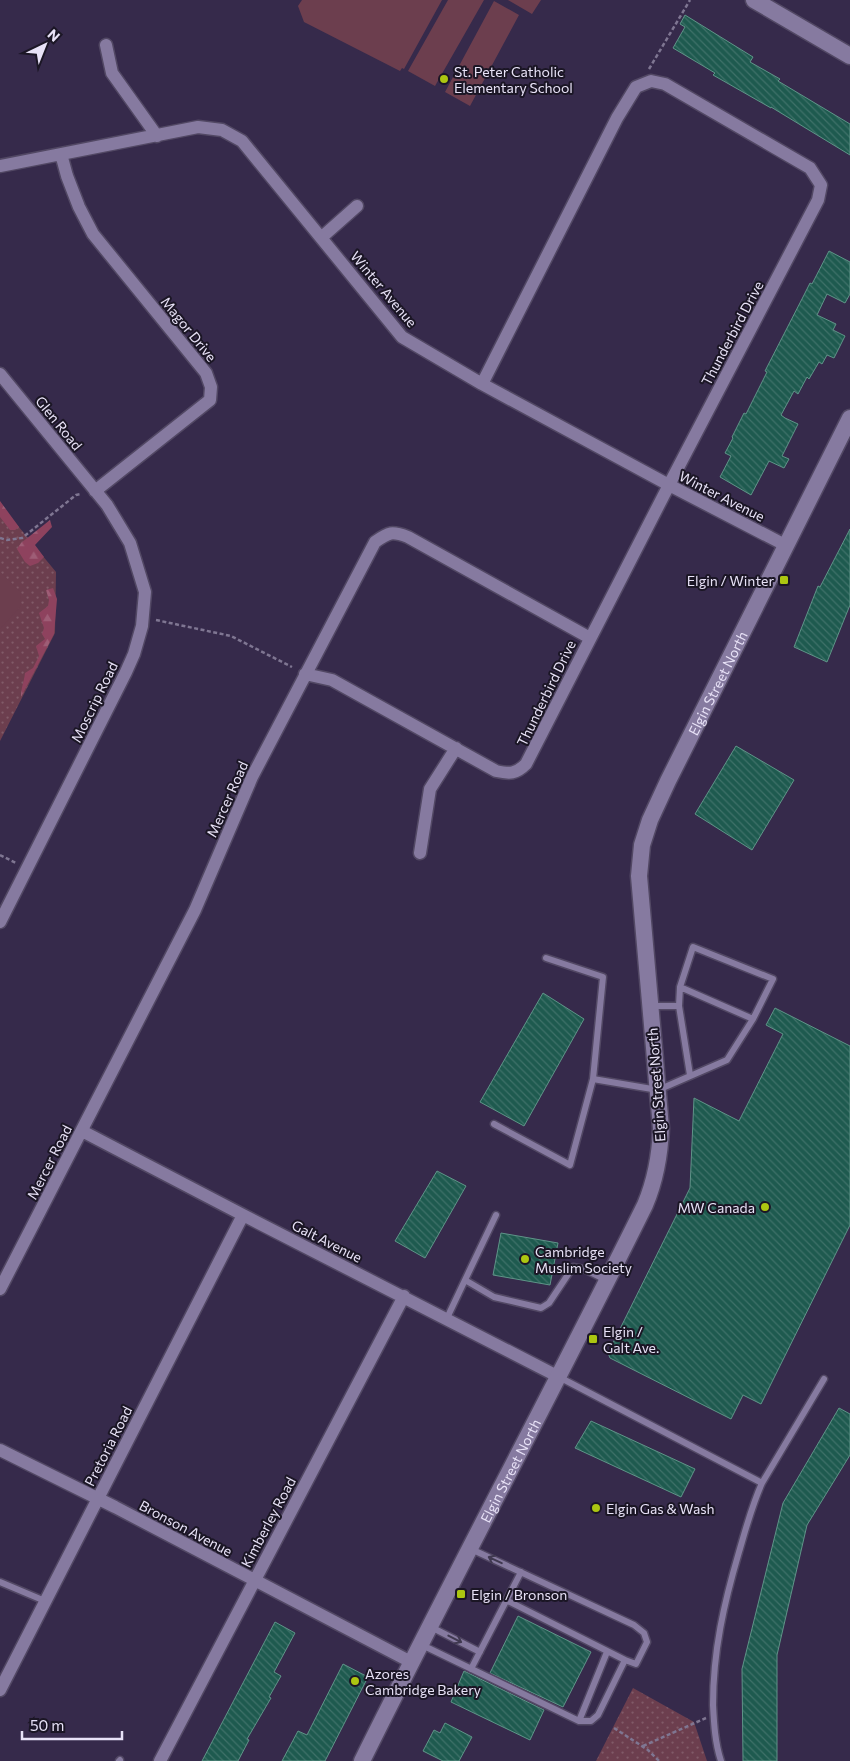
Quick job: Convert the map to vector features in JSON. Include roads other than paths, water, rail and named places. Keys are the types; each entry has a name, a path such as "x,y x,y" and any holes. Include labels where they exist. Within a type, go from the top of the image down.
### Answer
{"street":[{"path":"754,0 850,56"},
{"path":"106,45 112,73 157,136"},
{"name":"Thunderbird Drive","path":"306,674 332,680 496,771 508,774 520,770 532,756 590,638 818,200 821,185 810,168 665,84 651,81 636,87 617,118 482,384"},
{"name":"Winter Avenue","path":"0,166 198,127 222,130 242,140 322,236 402,337 482,384 785,546"},
{"name":"Magor Drive","path":"62,154 67,176 78,207 93,234 206,373 211,387 210,400 95,491"},
{"path":"322,236 357,206"},
{"name":"Glen Road","path":"0,374 95,491"},
{"name":"Elgin Street North","path":"362,1761 420,1644 559,1377 653,1186 660,1154 661,1128 639,876 642,845 650,820 668,781 850,418"},
{"name":"Moscrip Road","path":"0,922 126,672 134,654 144,617 145,592 130,543 110,509 95,491"},
{"name":"Mercer Road","path":"0,1289 195,910 252,777 375,542 384,535 394,532 408,537 590,638"},
{"path":"420,852 430,789 456,748"},
{"name":"Galt Avenue","path":"82,1131 559,1377"},
{"name":"Pretoria Road","path":"0,1690 243,1215"},
{"name":"Kimberley Road","path":"160,1761 404,1296"},
{"name":"Bronson Avenue","path":"0,1450 411,1662"}],"lane":[{"path":"592,1079 658,1090 727,1060 753,1020 773,979 693,947 680,987 678,1006 690,1075"},
{"path":"494,1124 570,1165 592,1079 603,977 546,958"},
{"path":"680,987 753,1020"},
{"path":"650,1006 678,1006"},
{"path":"447,1318 496,1215"},
{"path":"465,1280 494,1297 540,1308 549,1303 573,1267 584,1269 608,1280"},
{"path":"559,1377 762,1483"},
{"path":"721,1761 718,1752 714,1715 713,1681 718,1637 744,1536 754,1500 762,1483 824,1379"},
{"path":"470,1548 634,1625 644,1633 647,1642 636,1664 607,1652 506,1600"},
{"path":"471,1669 521,1572"},
{"path":"0,1582 45,1601"},
{"path":"430,1626 480,1652"},
{"path":"420,1644 579,1721 591,1721 598,1715 626,1660"},
{"path":"579,1721 607,1652"}],"place":[{"name":"St. Peter Catholic Elementary School","path":"444,79"},
{"name":"Elgin / Winter","path":"784,580"},
{"name":"MW Canada","path":"765,1207"},
{"name":"Cambridge Muslim Society","path":"525,1259"},
{"name":"Elgin / Galt Ave.","path":"593,1339"},
{"name":"Elgin Gas & Wash","path":"596,1508"},
{"name":"Elgin / Bronson","path":"461,1594"},
{"name":"Azores Cambridge Bakery","path":"355,1681"}]}
